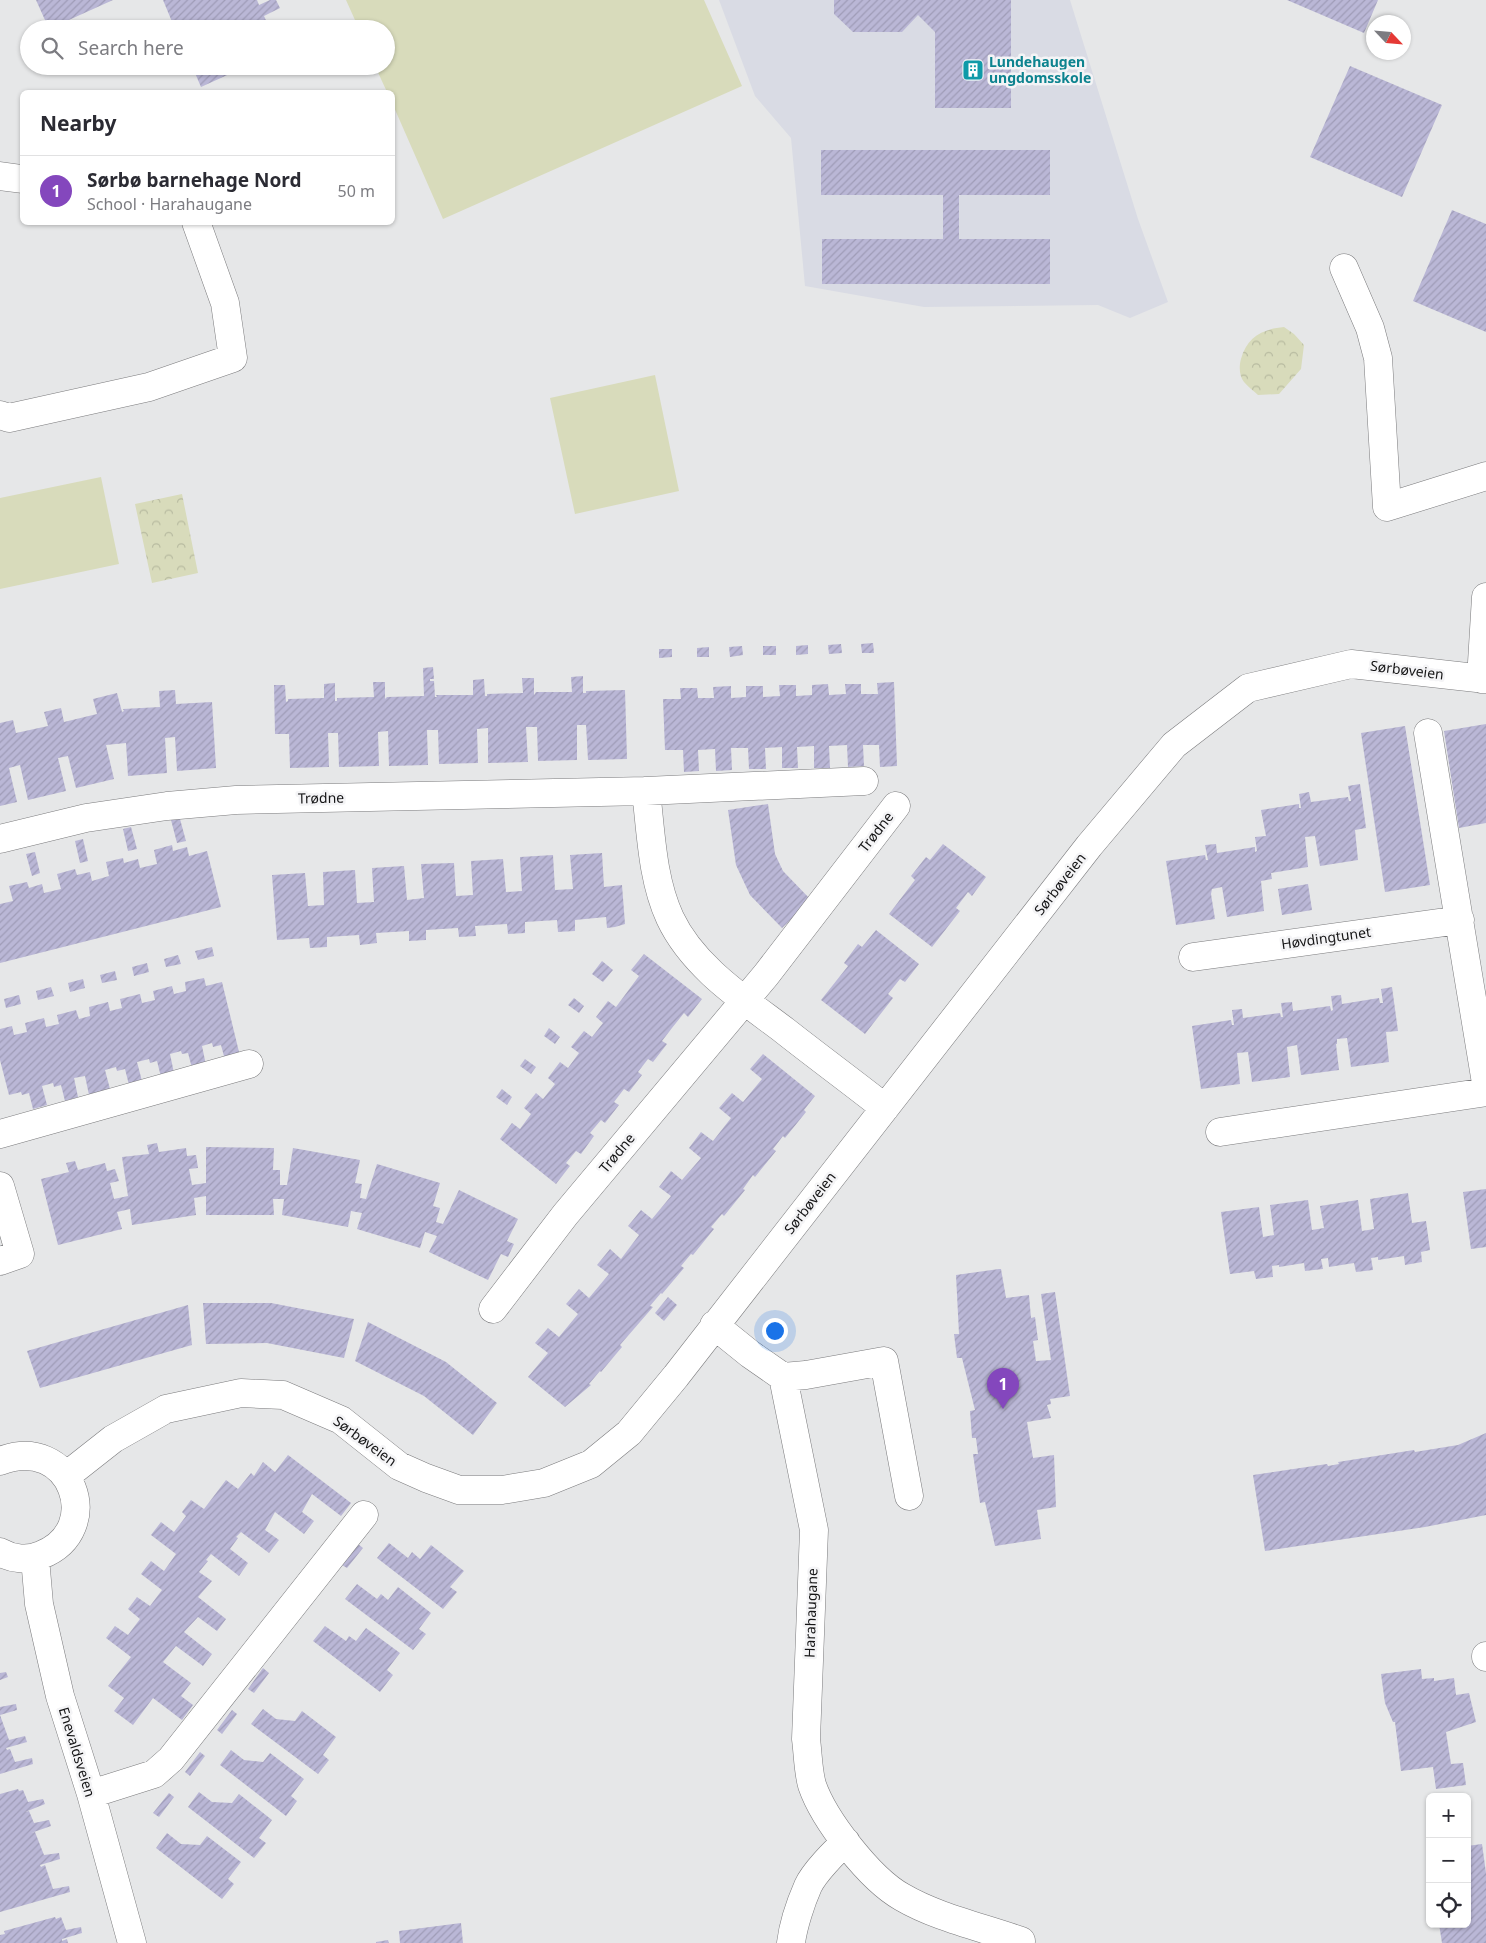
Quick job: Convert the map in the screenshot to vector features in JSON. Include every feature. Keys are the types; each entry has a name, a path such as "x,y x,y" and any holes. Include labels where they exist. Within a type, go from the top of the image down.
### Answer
{"street":[{"path":"0,176 20,179"},
{"path":"0,415 8,418 148,387 233,358 225,303 197,225"},
{"path":"1344,268 1370,328 1378,358 1387,507 1486,476"},
{"path":"1484,679 1486,597"},
{"name":"Sørbøveien","path":"66,1476 113,1439 166,1409 241,1392 282,1395 341,1420 399,1466 459,1490 502,1490 544,1483 591,1464 629,1433 1089,846 1174,744 1248,688 1351,664 1484,679"},
{"path":"1428,733 1486,1083"},
{"name":"Trødne","path":"0,839 86,818 167,806 236,800 646,791 864,781"},
{"path":"646,791 657,882 669,917 681,938 702,964 744,1000 885,1108"},
{"name":"Trødne","path":"493,1309 565,1215 772,967 896,806"},
{"name":"Høvdingtunet","path":"1193,957 1460,920"},
{"path":"0,1134 249,1064"},
{"path":"1220,1132 1486,1092"},
{"path":"0,1186 20,1254 0,1261"},
{"path":"714,1325 782,1377 806,1375 884,1361 909,1496"},
{"name":"Harahaugane","path":"782,1377 814,1530 806,1739 810,1773 817,1796 834,1827 878,1879 892,1891 928,1910 1021,1940"},
{"path":"0,1461 13,1456 28,1455 42,1458 55,1465 66,1476 73,1492 76,1509 72,1526 63,1541 49,1552 35,1558 20,1559 0,1552"},
{"path":"91,1794 154,1774 171,1759 364,1515"},
{"name":"Enevaldsveien","path":"35,1558 39,1604 60,1696 91,1794 132,1943"},
{"path":"791,1943 792,1934 808,1885 836,1851 846,1842"}],"shaded area":[{"name":"Lundehaugen ungdomsskole","path":"719,0 1070,0 1138,219 1168,302 1130,318 1098,305 924,307 805,286 791,138 755,96"}],"green space":[{"path":"346,0 704,0 742,86 443,219 395,110 395,90 386,90 379,75 395,75 395,20 355,20"},
{"path":"1284,327 1304,345 1301,369 1279,394 1258,395 1241,377 1240,365 1244,351 1251,340 1262,332"},
{"path":"655,375 679,491 575,514 550,398"},
{"path":"101,477 119,564 0,589 0,498"},
{"path":"182,494 198,573 152,583 135,504"}],"building":[{"path":"36,0 113,0 69,20 45,20"},
{"path":"163,0 257,0 259,5 270,0 276,0 280,8 264,16 266,20 171,20"},
{"name":"Lundehaugen ungdomsskole","path":"834,0 1011,0 1011,108 935,108 935,32 918,15 902,32 853,32 834,14"},
{"path":"1287,0 1378,0 1372,15 1366,15 1364,33"},
{"path":"1350,66 1442,105 1402,197 1310,157"},
{"path":"196,75 227,75 201,87"},
{"path":"821,150 1050,150 1050,195 959,195 959,239 1050,239 1050,284 822,284 822,239 943,239 943,195 821,195"},
{"path":"1452,210 1486,224 1486,332 1413,301"},
{"path":"873,643 874,653 862,653 861,644"},
{"path":"841,644 842,653 829,654 828,645"},
{"path":"808,645 808,654 796,655 796,646"},
{"path":"742,646 743,655 730,657 729,647"},
{"path":"763,646 776,646 776,655 763,655"},
{"path":"709,647 709,657 697,657 697,648"},
{"path":"659,649 672,649 672,657 659,658"},
{"path":"433,667 434,679 430,679 430,681 434,681 435,697 437,697 436,695 473,695 473,680 484,679 485,696 487,694 523,693 522,678 534,678 534,695 536,692 572,692 571,677 583,676 583,693 586,693 586,691 625,690 627,759 588,760 586,725 577,725 577,760 538,761 537,727 526,727 528,762 488,763 488,728 477,729 478,763 439,764 438,730 427,730 428,765 389,766 388,731 378,732 379,766 339,767 338,733 328,733 329,767 290,768 289,734 275,734 274,685 285,685 286,702 288,699 324,698 324,684 335,683 335,701 337,701 337,698 374,697 373,682 385,682 385,699 387,697 424,696 423,668"},
{"path":"894,682 897,766 880,767 879,745 863,745 864,766 848,767 847,745 829,746 830,768 814,768 814,746 797,747 798,768 782,768 782,747 765,748 766,769 749,769 748,748 731,748 732,770 716,771 715,749 698,750 699,771 684,772 683,750 665,750 663,699 681,699 680,688 697,688 698,698 714,698 713,687 731,686 731,698 746,697 746,686 763,686 763,697 780,696 779,685 796,685 796,696 812,695 812,685 828,684 829,695 846,694 845,684 861,684 861,694 878,694 877,683"},
{"path":"175,690 176,704 212,702 216,768 177,771 175,737 165,738 167,773 128,776 126,743 106,745 114,779 76,788 68,756 58,758 66,791 28,800 20,765 9,768 17,802 0,806 0,723 13,720 16,733 48,726 44,712 61,708 64,722 97,714 93,699 117,693 122,712 124,711 123,709 160,707 159,691"},
{"path":"1486,724 1486,823 1459,828 1444,731"},
{"path":"1405,726 1430,885 1385,892 1361,733"},
{"path":"1360,784 1366,828 1355,830 1358,860 1320,866 1315,836 1305,837 1308,867 1271,873 1272,879 1261,881 1264,911 1227,917 1222,887 1212,889 1215,919 1176,925 1166,861 1205,855 1206,860 1208,860 1205,845 1216,844 1217,853 1255,847 1255,852 1257,851 1255,837 1266,836 1261,810 1299,804 1299,808 1301,808 1299,794 1309,792 1311,802 1348,797 1349,801 1351,801 1348,786"},
{"path":"768,804 775,854 783,871 811,900 782,928 750,895 736,865 728,810"},
{"path":"180,819 186,841 177,843 171,820"},
{"path":"131,827 137,849 128,851 123,829"},
{"path":"83,839 88,861 80,863 75,841"},
{"path":"943,844 986,877 972,896 968,892 956,908 960,911 932,947 889,914 915,880 911,876 926,857 930,860"},
{"path":"172,845 173,851 187,847 189,856 207,851 221,907 0,963 0,904 13,901 9,886 27,882 29,888 42,884 44,893 61,889 57,874 75,869 77,875 90,872 92,881 109,876 106,862 123,858 124,863 138,859 140,868 157,864 154,850"},
{"path":"35,852 40,873 32,876 26,854"},
{"path":"602,853 604,887 622,885 625,924 615,927 607,928 606,917 575,920 575,931 558,932 557,920 525,922 525,933 508,934 507,924 475,926 476,936 459,937 458,928 426,930 426,940 409,941 409,931 376,933 377,943 360,945 359,935 327,937 327,947 310,948 309,938 277,940 272,875 305,873 308,906 324,905 323,872 355,870 357,903 374,902 372,868 404,866 407,900 424,898 421,864 454,863 456,896 473,895 471,861 503,859 506,892 522,891 520,857 553,855 555,890 573,889 570,855"},
{"path":"1308,884 1312,910 1282,915 1278,889"},
{"path":"876,930 919,964 905,982 900,979 888,994 893,998 865,1034 821,1000 848,966 844,963 858,944 862,947"},
{"path":"212,947 214,956 198,960 195,951"},
{"path":"644,954 702,999 688,1017 684,1013 672,1028 662,1041 667,1044 653,1062 648,1059 638,1072 642,1075 629,1092 624,1089 614,1102 619,1105 605,1123 601,1120 590,1133 594,1136 581,1154 576,1151 566,1163 570,1166 556,1184 500,1139 512,1123 520,1129 531,1114 524,1108 536,1093 543,1099 555,1084 548,1078 560,1062 568,1068 579,1053 571,1047 584,1031 592,1037 603,1023 596,1017 608,1001 616,1007 639,976 631,970"},
{"path":"178,955 181,964 166,967 164,959"},
{"path":"602,961 613,970 603,982 592,974"},
{"path":"147,963 149,972 134,976 132,967"},
{"path":"115,971 117,980 102,983 100,975"},
{"path":"204,978 206,986 222,982 240,1056 225,1060 221,1045 213,1047 212,1043 202,1046 206,1065 192,1068 188,1053 182,1054 181,1051 170,1054 174,1073 161,1077 157,1061 150,1063 149,1059 137,1062 142,1081 129,1085 125,1069 117,1071 116,1067 105,1070 110,1089 89,1095 85,1076 74,1078 78,1097 65,1101 61,1085 54,1087 53,1083 42,1086 47,1105 33,1109 29,1093 22,1095 21,1092 9,1095 0,1060 0,1029 12,1026 14,1035 27,1032 25,1023 44,1018 46,1027 59,1024 57,1015 76,1010 79,1019 90,1016 89,1007 108,1002 110,1011 122,1008 120,999 140,994 142,1003 155,1000 153,991 172,986 174,994 186,991 185,982"},
{"path":"83,979 85,988 70,992 68,983"},
{"path":"51,987 54,996 38,1000 36,991"},
{"path":"1392,987 1398,1031 1386,1032 1389,1062 1351,1067 1347,1038 1337,1039 1339,1070 1301,1075 1297,1045 1287,1047 1290,1077 1252,1082 1248,1052 1237,1053 1240,1084 1201,1089 1192,1026 1231,1020 1232,1025 1234,1025 1232,1010 1242,1009 1243,1018 1280,1013 1281,1017 1283,1017 1281,1003 1292,1002 1293,1011 1330,1006 1331,1011 1333,1010 1331,996 1341,995 1342,1004 1379,998 1380,1003 1383,1003 1381,989"},
{"path":"19,995 21,1004 6,1008 4,999"},
{"path":"574,998 584,1006 579,1013 568,1005"},
{"path":"549,1028 560,1037 555,1044 544,1036"},
{"path":"763,1054 815,1096 804,1110 806,1112 785,1138 783,1136 773,1149 776,1151 755,1177 753,1175 743,1189 745,1190 724,1216 722,1214 711,1227 714,1229 693,1255 691,1254 681,1266 684,1268 650,1306 653,1307 620,1345 622,1347 589,1384 591,1385 565,1407 528,1377 548,1353 535,1343 548,1328 559,1337 578,1314 566,1304 579,1289 589,1298 609,1274 597,1265 610,1249 621,1259 639,1235 628,1226 641,1210 652,1219 671,1196 659,1187 671,1171 682,1180 701,1158 689,1148 701,1132 713,1141 731,1118 719,1108 732,1093 743,1102 762,1079 750,1069"},
{"path":"525,1059 536,1067 531,1074 520,1066"},
{"path":"502,1089 512,1097 507,1105 496,1097"},
{"path":"157,1143 159,1152 186,1148 187,1156 196,1155 198,1168 189,1169 192,1185 206,1183 206,1147 274,1148 273,1170 280,1170 280,1185 287,1185 293,1148 360,1160 355,1183 362,1184 360,1198 366,1199 377,1164 440,1183 433,1206 440,1208 436,1222 443,1224 459,1190 518,1219 507,1241 514,1244 508,1257 501,1254 488,1280 429,1252 437,1236 425,1232 420,1248 357,1229 362,1213 351,1211 348,1227 282,1215 284,1199 273,1199 274,1215 206,1215 206,1196 194,1198 196,1215 132,1225 130,1209 117,1212 122,1229 58,1245 41,1179 69,1172 66,1163 75,1161 78,1170 105,1163 107,1171 115,1169 119,1181 110,1183 114,1199 128,1196 122,1157 149,1154 147,1145"},
{"path":"1486,1189 1486,1247 1471,1249 1463,1192"},
{"path":"1408,1193 1412,1223 1426,1221 1430,1250 1421,1252 1422,1262 1405,1265 1404,1256 1378,1260 1378,1257 1371,1258 1373,1270 1356,1272 1354,1263 1329,1267 1328,1258 1321,1259 1323,1269 1305,1271 1304,1263 1279,1267 1279,1265 1272,1266 1273,1277 1256,1279 1254,1271 1230,1274 1221,1212 1259,1207 1263,1237 1274,1235 1270,1205 1308,1200 1312,1230 1324,1228 1320,1206 1358,1200 1362,1231 1374,1229 1370,1199"},
{"path":"1001,1269 1006,1298 1029,1295 1031,1318 1035,1317 1038,1340 1033,1341 1036,1361 1051,1360 1041,1294 1055,1292 1070,1396 1050,1399 1051,1404 1047,1405 1051,1418 1027,1422 1033,1458 1054,1455 1056,1507 1037,1510 1041,1539 995,1546 985,1502 980,1503 973,1454 978,1454 976,1438 972,1438 970,1411 975,1410 962,1358 957,1358 954,1334 959,1334 956,1275"},
{"path":"668,1297 677,1305 664,1321 655,1313"},
{"path":"203,1303 271,1303 354,1319 344,1358 267,1343 206,1344"},
{"path":"188,1305 192,1345 40,1388 27,1351"},
{"path":"368,1322 446,1362 497,1403 473,1435 424,1396 355,1361"},
{"path":"1486,1433 1486,1515 1425,1527 1265,1551 1253,1475 1327,1464 1328,1466 1339,1464 1338,1462 1458,1445"},
{"path":"288,1455 351,1503 341,1516 312,1494 302,1512 314,1521 304,1534 275,1512 265,1530 279,1540 269,1553 241,1532 230,1549 248,1563 239,1576 211,1554 199,1572 212,1581 198,1597 226,1619 217,1631 198,1617 184,1632 212,1654 203,1666 176,1646 163,1662 191,1683 181,1696 193,1705 182,1720 153,1698 133,1725 114,1711 124,1698 108,1686 131,1657 106,1638 115,1626 128,1635 140,1619 128,1609 137,1597 150,1606 162,1590 141,1574 151,1561 164,1571 176,1554 151,1535 161,1522 174,1532 186,1516 182,1512 191,1500 204,1509 226,1480 238,1489 251,1473 254,1476 263,1462 275,1472"},
{"path":"389,1543 408,1558 412,1552 420,1559 431,1545 464,1571 450,1587 457,1592 443,1609 377,1558"},
{"path":"358,1544 363,1548 347,1568 342,1565"},
{"path":"357,1584 377,1599 381,1594 388,1600 398,1587 431,1613 419,1629 426,1634 413,1650 345,1599"},
{"path":"325,1626 346,1641 349,1636 356,1641 366,1628 400,1653 387,1670 393,1675 380,1692 313,1641"},
{"path":"263,1668 269,1673 254,1693 248,1689"},
{"path":"1421,1669 1422,1679 1434,1678 1434,1681 1454,1678 1456,1695 1469,1693 1476,1722 1446,1732 1451,1764 1463,1763 1466,1785 1436,1789 1433,1767 1401,1771 1395,1722 1393,1722 1385,1703 1381,1674"},
{"path":"6,1672 8,1677 0,1680 0,1673"},
{"path":"16,1704 17,1710 0,1715 0,1707"},
{"path":"263,1709 276,1719 295,1721 302,1711 336,1737 323,1755 329,1760 318,1774 251,1724"},
{"path":"232,1710 237,1714 222,1734 217,1730"},
{"path":"0,1715 9,1740 25,1736 27,1742 6,1748 7,1750 10,1749 15,1762 32,1758 33,1764 0,1774"},
{"path":"231,1750 244,1760 263,1762 270,1753 304,1779 291,1796 297,1801 286,1816 220,1765"},
{"path":"200,1752 205,1756 190,1776 185,1772"},
{"path":"18,1789 19,1791 23,1790 28,1802 43,1799 45,1804 25,1812 29,1811 34,1823 49,1820 51,1826 31,1833 35,1832 44,1855 59,1853 60,1859 40,1865 41,1867 45,1865 53,1889 69,1886 70,1892 0,1912 0,1794"},
{"path":"199,1792 212,1802 232,1803 239,1794 272,1820 259,1838 266,1843 254,1858 188,1807"},
{"path":"169,1793 174,1797 159,1817 153,1813"},
{"path":"167,1833 181,1844 200,1845 207,1836 241,1862 228,1879 234,1884 222,1899 156,1848"},
{"path":"1482,1844 1486,1873 1486,1943 1442,1943 1440,1928 1471,1928 1471,1845"},
{"path":"55,1917 56,1919 61,1917 66,1930 81,1927 82,1933 62,1939 62,1941 67,1939 68,1943 0,1943 0,1935 5,1934 4,1931"},
{"path":"461,1923 463,1943 400,1943 399,1931"},
{"path":"388,1940 389,1943 376,1943 376,1942"}],"place":[{"name":"Lundehaugen ungdomsskole","path":"973,70"},
{"name":"Sørbø barnehage Nord","path":"1003,1409"}]}
